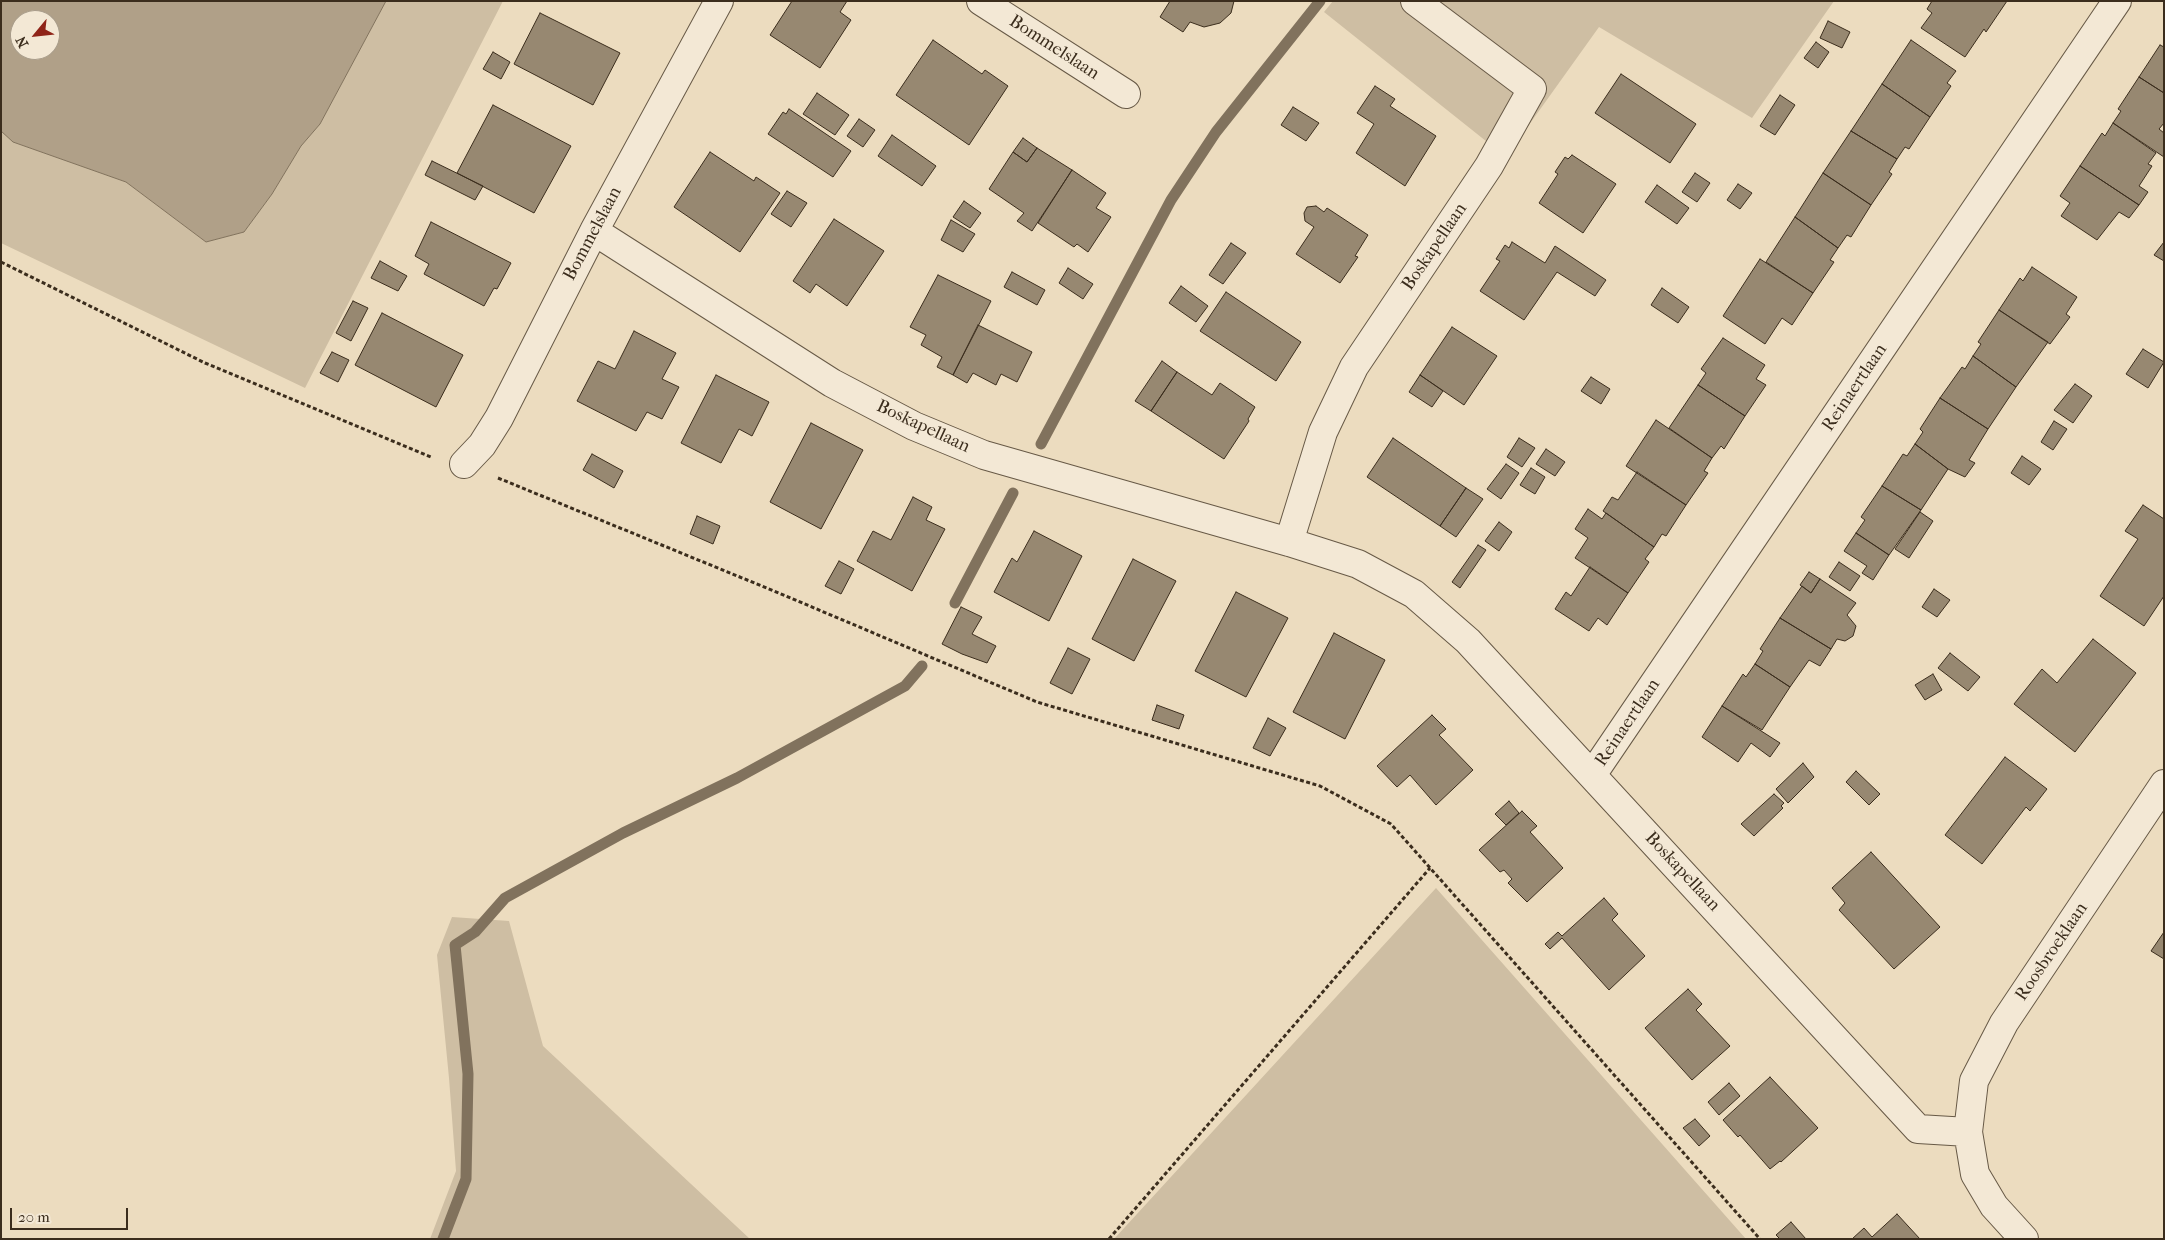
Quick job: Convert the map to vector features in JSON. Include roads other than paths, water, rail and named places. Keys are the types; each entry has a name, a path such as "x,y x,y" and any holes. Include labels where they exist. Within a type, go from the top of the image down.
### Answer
{"street":[{"name":"Bommelslaan","path":"464,464 482,445 499,418 594,231 719,1"},
{"name":"Bommelslaan","path":"981,1 1126,94"},
{"name":"Boskapellaan","path":"1289,542 1323,432 1354,367 1490,166 1532,89 1415,1"},
{"name":"Reinaertlaan","path":"1592,775 2117,1"},
{"name":"Boskapellaan","path":"594,231 832,383 914,426 984,454 1289,542 1358,564 1414,594 1468,641 1918,1129 1968,1132"},
{"name":"Roosbroeklaan","path":"1968,1132 1974,1082 2004,1023 2164,784"},
{"path":"1968,1132 1975,1174 1994,1206 2024,1239"}],"waterway":[{"path":"1041,444 1171,200 1216,132 1320,1"},
{"path":"955,603 1013,493"},
{"path":"443,1239 466,1179 468,1074 455,945 475,932 505,898 623,833 737,778 905,686 922,666"}]}
